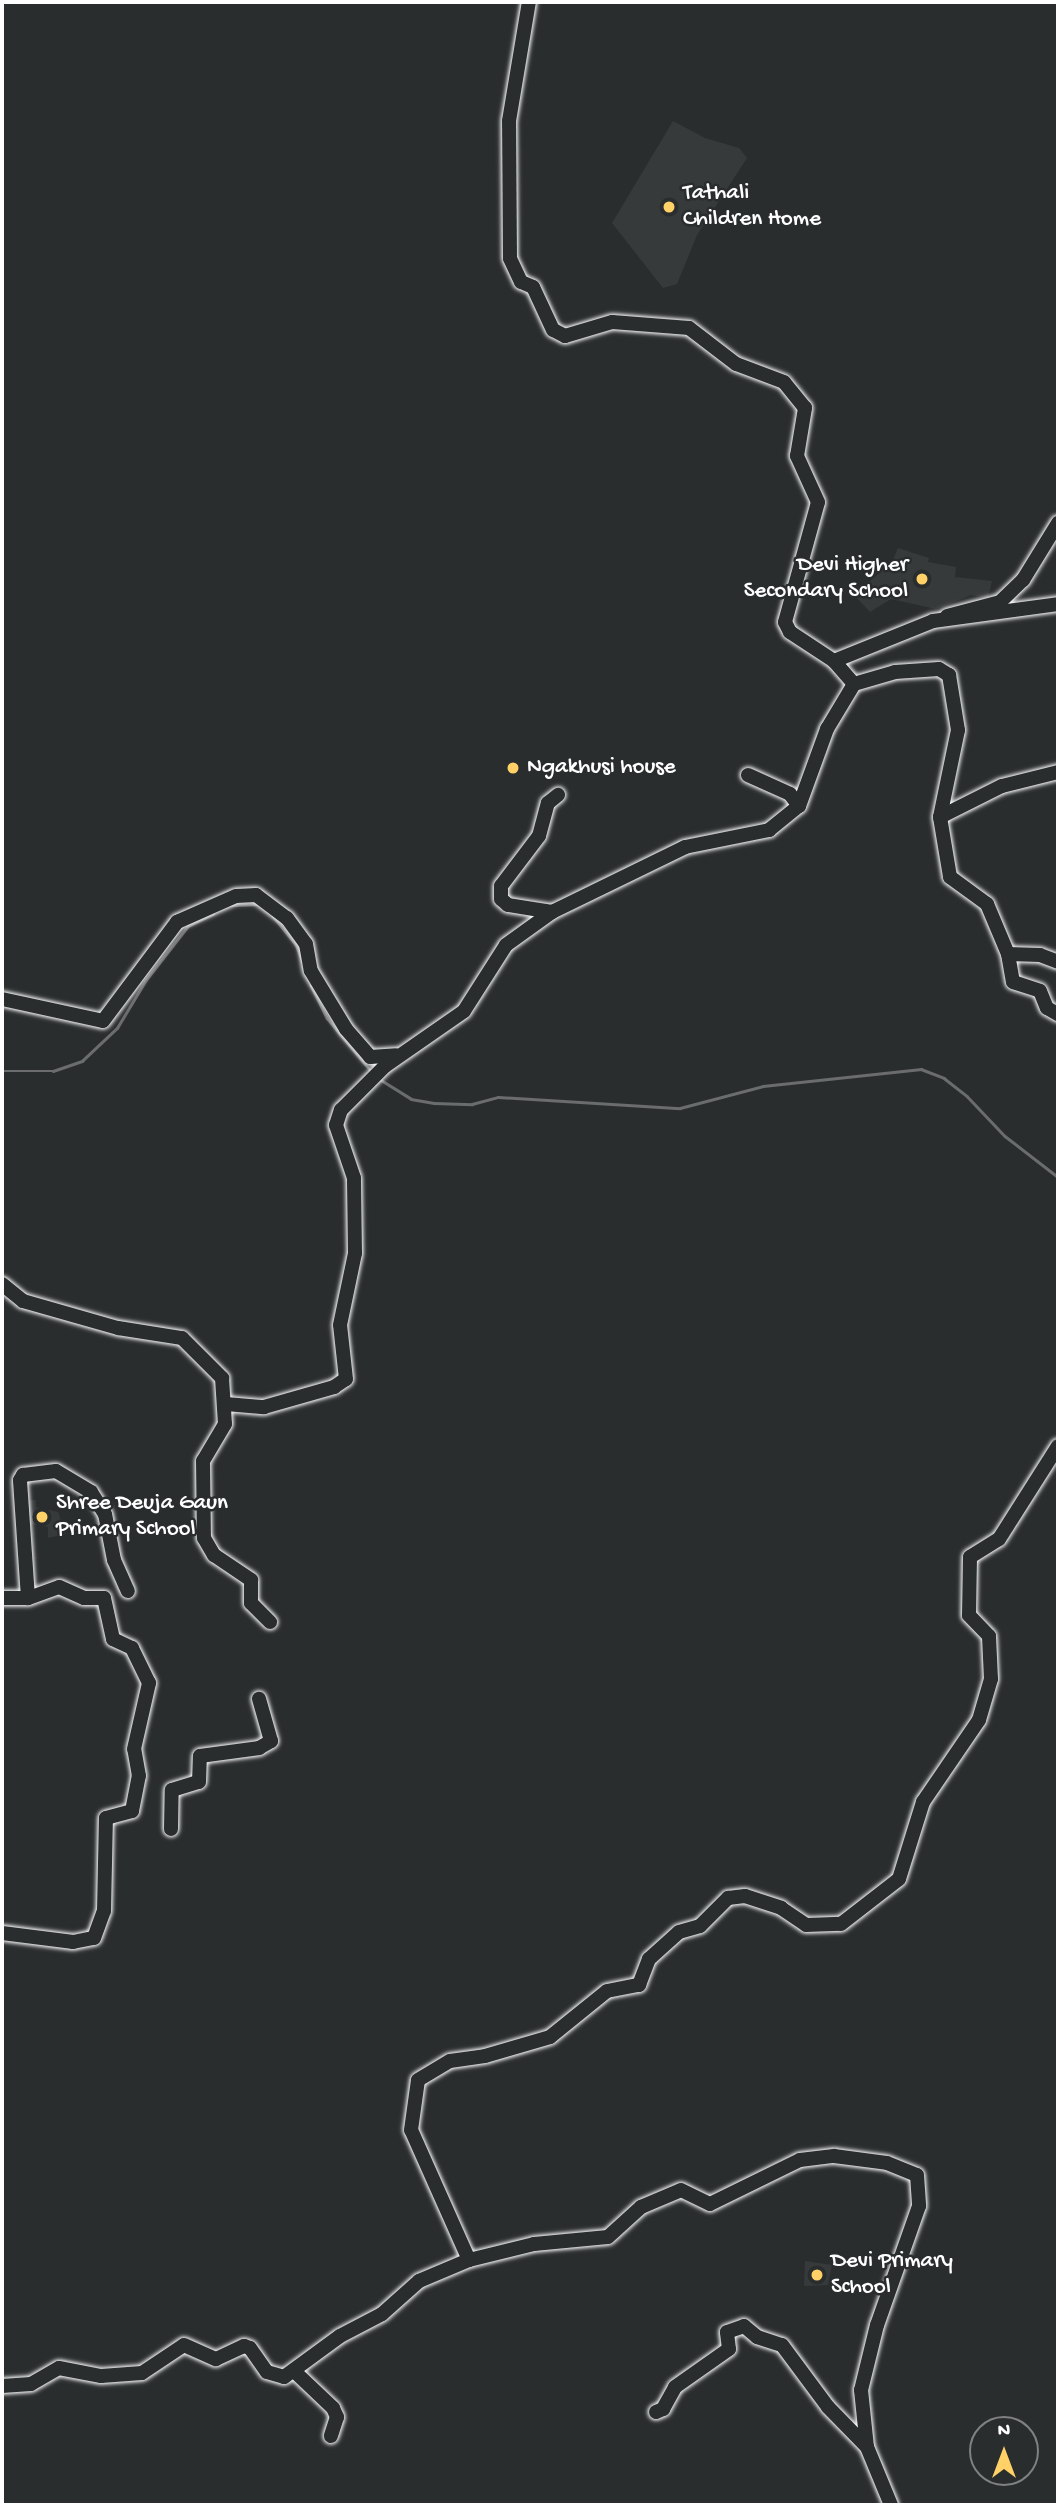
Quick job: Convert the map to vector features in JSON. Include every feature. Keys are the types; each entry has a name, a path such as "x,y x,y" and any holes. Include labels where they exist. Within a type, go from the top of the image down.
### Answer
{"street":[{"path":"529,2 509,121 510,258 521,282 533,287 553,330 565,336 612,322 688,328 736,364 784,382 805,408 797,456 818,502 785,622 790,632 834,662 854,684"},
{"path":"834,662 933,621 1000,602 1023,580 1058,523"},
{"path":"933,621 1058,604"},
{"path":"226,1404 264,1406 334,1387 346,1379 340,1325 355,1253 354,1178 337,1125 341,1110 401,1054 464,1011 506,945 552,912 685,847 769,830 799,806 827,729 854,684 895,672 939,669 949,675 958,730 940,817 950,877 987,904 1008,954 1017,986 1040,991 1047,1008 1058,1014"},
{"path":"940,817 1002,786 1058,772"},
{"path":"748,775 790,794 799,806"},
{"path":"552,912 508,905 501,899 501,886 538,836 548,803 558,795"},
{"path":"2,999 103,1021 177,922 236,896 256,895 287,918 306,944 311,971 346,1029 370,1057 380,1060 401,1054"},
{"path":"1008,954 1040,955 1058,962"},
{"path":"2,1284 23,1301 118,1328 182,1338 222,1378 226,1404 225,1424 203,1461 204,1538 214,1555 251,1580 251,1603 270,1622"},
{"path":"469,2259 411,2130 418,2080 450,2061 485,2056 550,2037 607,1991 639,1985 649,1959 679,1932 700,1926 728,1898 745,1896 781,1908 806,1925 841,1924 900,1879 923,1802 979,1720 991,1679 989,1636 969,1615 970,1557 999,1539 1058,1446"},
{"path":"27,1598 20,1480 23,1475 56,1471 91,1492 105,1514 114,1560 128,1591"},
{"path":"2,1598 27,1598 59,1587 84,1598 104,1598 113,1639 132,1648 149,1683 134,1749 139,1776 131,1811 106,1818 104,1911 93,1938 73,1942 2,1933"},
{"path":"171,1829 172,1790 199,1782 200,1756 259,1748 271,1741 259,1699"},
{"path":"2,2386 31,2384 59,2368 101,2376 142,2373 184,2345 216,2359 244,2346 272,2376 295,2371 340,2336 382,2314 419,2281 469,2259 534,2244 608,2237 641,2207 681,2190 710,2204 800,2160 834,2156 912,2169 917,2175 919,2206 864,2366 862,2419 867,2447 891,2505"},
{"path":"656,2412 663,2409 675,2387 730,2349 727,2332 744,2326 757,2337 782,2345 828,2407 867,2447"},
{"path":"295,2371 333,2408 337,2417 331,2436"}],"shaded area":[{"name":"Tathali Children Home","path":"673,121 705,138 739,148 747,158 697,235 677,284 663,288 612,223"},
{"name":"Devi Higher Secondary School","path":"898,548 929,558 928,562 956,567 955,577 992,581 988,598 971,595 936,609 891,599 870,612 854,595 892,562"},
{"name":"Shree Deuja Gaun Primary School","path":"36,1500 36,1507 58,1512 66,1534 48,1538 48,1527 25,1523 24,1501"},
{"name":"Devi Primary School","path":"805,2261 832,2265 828,2285 804,2286"}],"waterway":[{"path":"231,905 256,904"},
{"path":"2,1071 53,1071 82,1061 117,1028 146,980 188,926 213,914"},
{"path":"273,916 296,944 303,962"},
{"path":"311,985 327,1018 371,1071"},
{"path":"378,1078 411,1099 434,1103 472,1104 498,1097 680,1108 763,1086 921,1069 944,1078 967,1096 1005,1136 1058,1177"}],"place":[{"name":"Tathali Children Home","path":"669,207"},
{"name":"Devi Higher Secondary School","path":"922,579"},
{"name":"Ngakhusi house","path":"513,768"},
{"name":"Shree Deuja Gaun Primary School","path":"42,1517"},
{"name":"Devi Primary School","path":"817,2275"}]}
